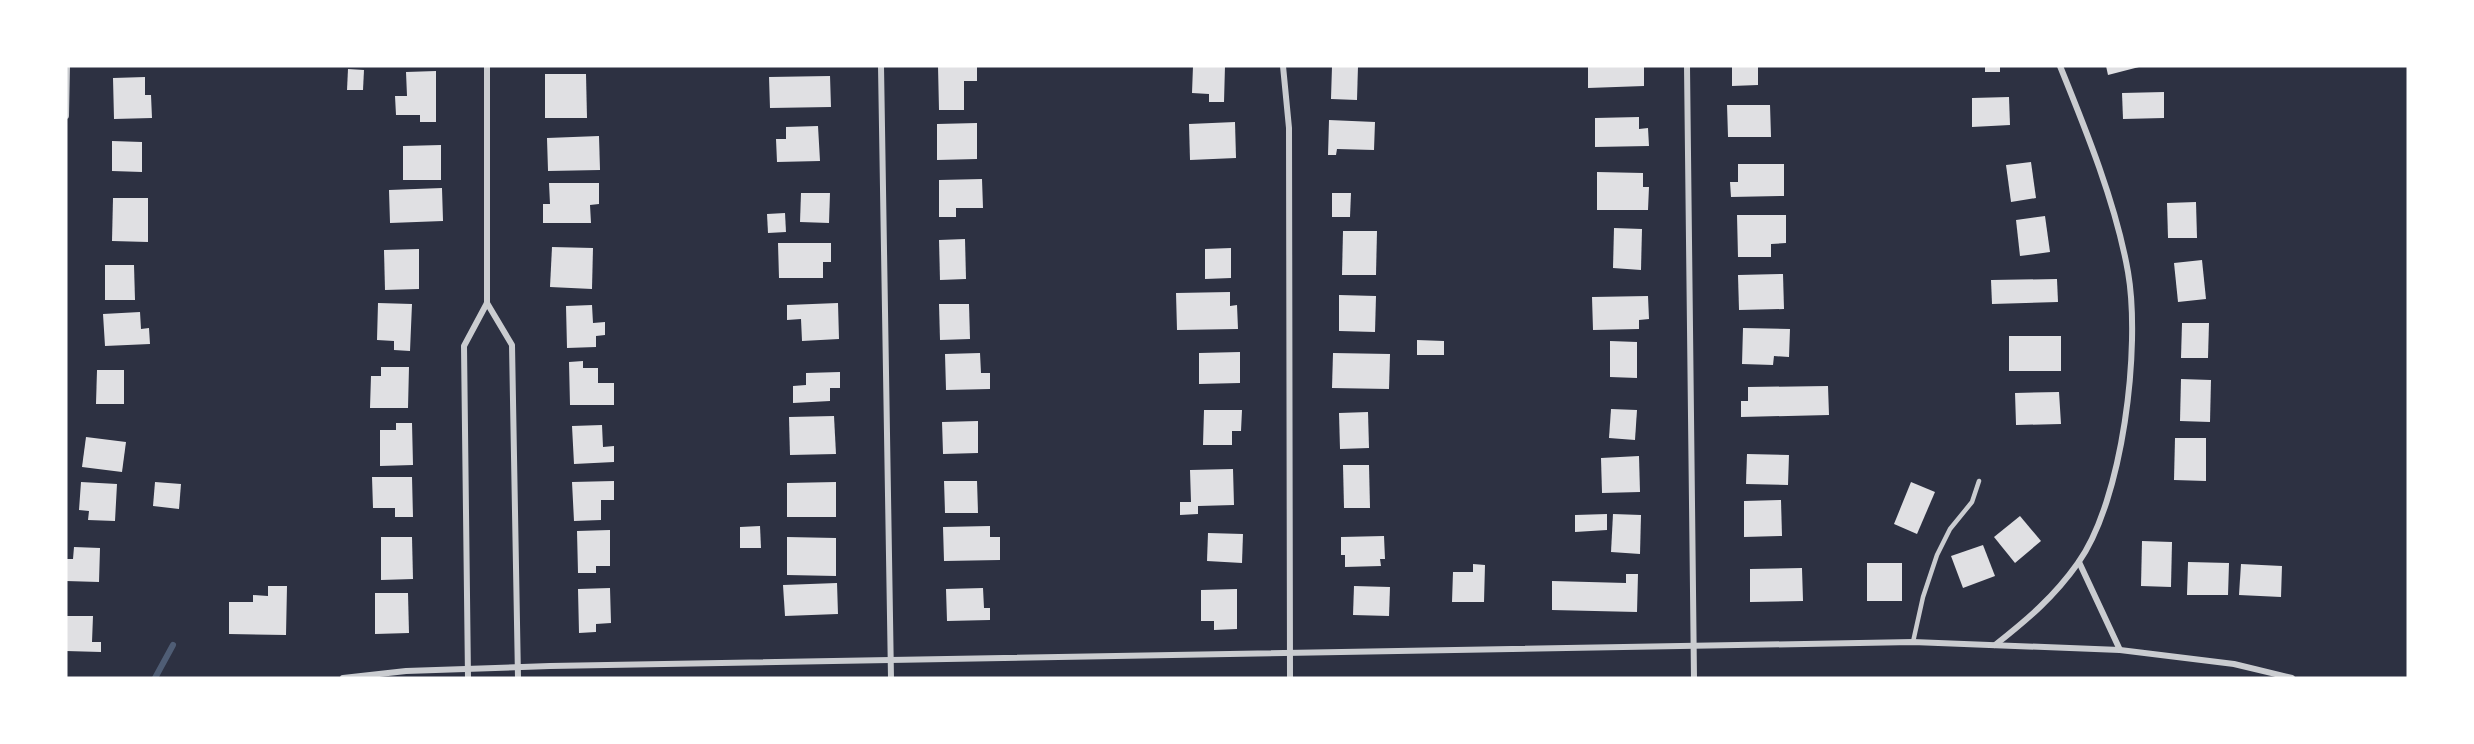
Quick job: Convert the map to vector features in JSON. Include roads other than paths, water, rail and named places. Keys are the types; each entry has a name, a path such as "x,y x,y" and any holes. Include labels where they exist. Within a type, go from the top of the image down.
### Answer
{"street":[{"path":"66,116 67,66"},
{"path":"468,678 464,346 487,303 487,66"},
{"path":"881,66 891,678"},
{"path":"1283,66 1289,128 1290,678"},
{"path":"1687,66 1694,678"},
{"path":"1995,645 2040,609 2079,562 2096,534 2110,492 2120,448 2130,382 2131,324 2128,274 2117,228 2081,118 2060,66"},
{"path":"487,303 512,345 518,678"},
{"path":"2079,562 2120,650"},
{"path":"343,678 382,672 518,669 550,666 1913,642 2120,650 2234,664 2292,678"}],"lane":[{"path":"1913,642 1923,597 1937,555 1950,529 1972,502 1979,481"}],"waterway":[{"path":"155,678 173,645"}]}
